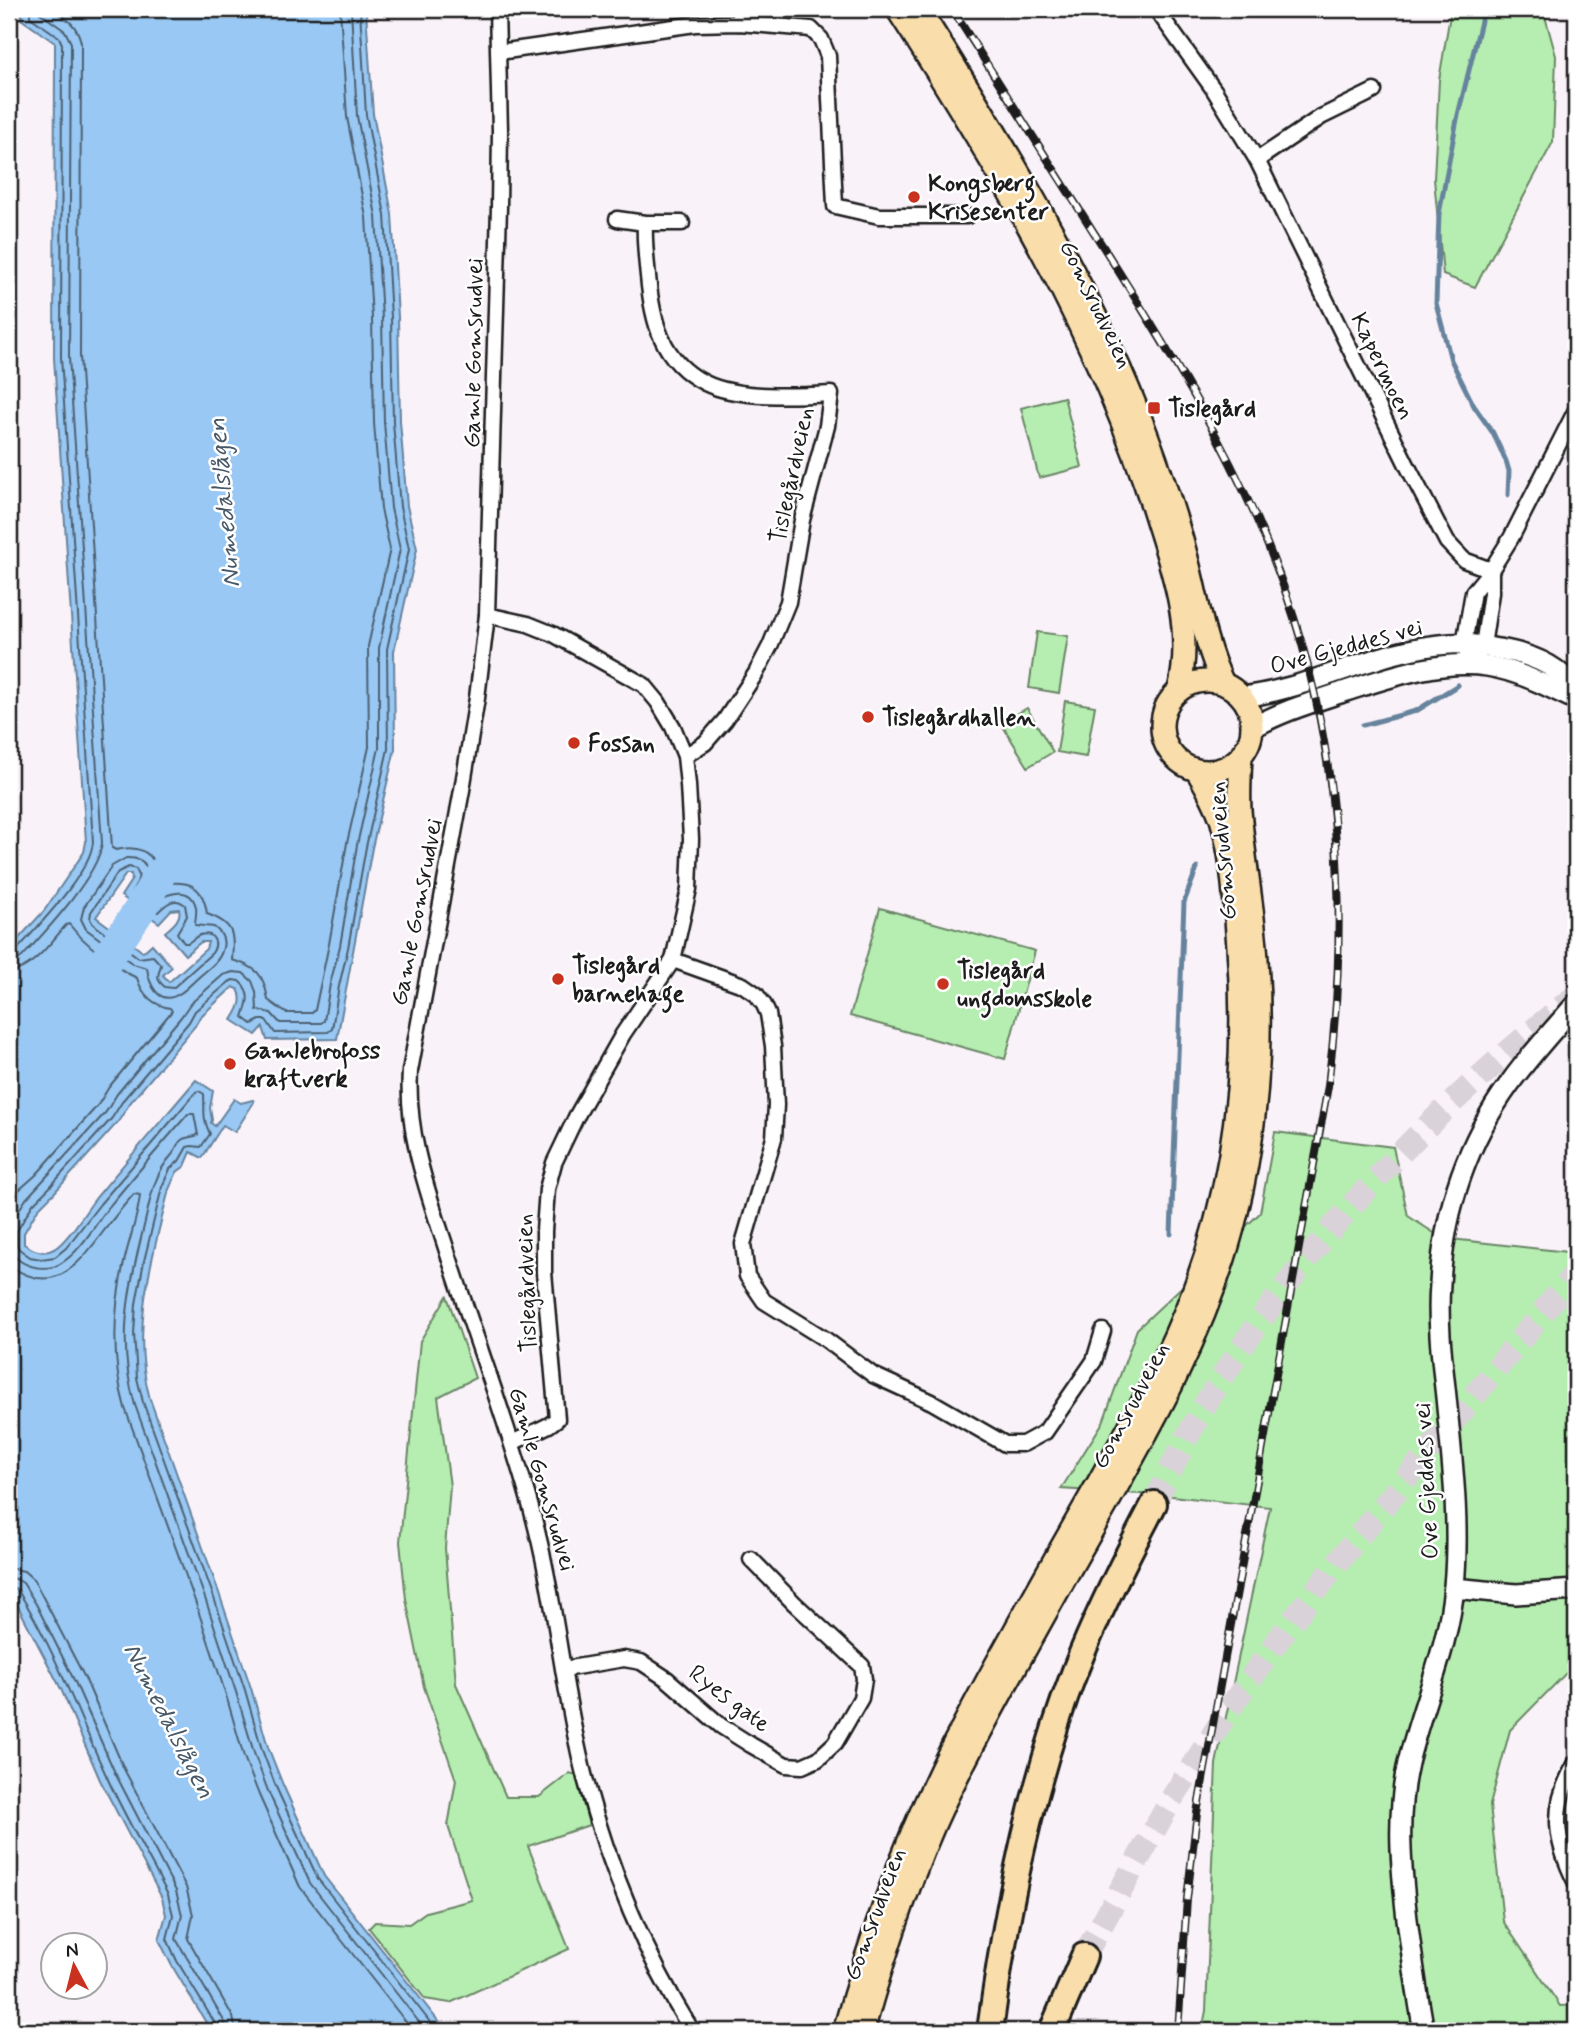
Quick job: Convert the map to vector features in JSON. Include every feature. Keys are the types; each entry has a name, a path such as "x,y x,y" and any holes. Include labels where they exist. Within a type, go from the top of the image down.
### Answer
{"highway":[{"path":"990,2030 1012,1890 1052,1738 1077,1666 1122,1564 1154,1504"},
{"path":"1052,2031 1084,1956"}],"main road":[{"name":"Gomsrudveien","path":"897,9 1023,216 1072,309 1118,410 1156,517 1181,612 1185,652 1179,690"},
{"name":"Gomsrudveien","path":"919,9 1039,208 1115,359 1171,501 1210,652 1223,684"},
{"path":"1205,680 1223,684 1241,697 1248,706 1252,728 1241,756 1228,766 1197,771 1173,756 1163,738 1162,716 1165,706 1187,685 1205,680"},
{"name":"Gomsrudveien","path":"863,2031 898,1920 945,1803 1006,1685 1160,1409 1200,1324 1226,1251 1251,1142 1258,1076 1255,925 1241,814 1241,756"},
{"name":"Gomsrudveien","path":"844,2031 880,1914 928,1795 990,1676 1144,1401 1184,1317 1209,1246 1233,1139 1240,1075 1240,975 1237,926 1225,836 1217,808 1197,771"}],"street":[{"name":"Gamle Gomsrudvei","path":"498,9 498,279 487,615 466,768 416,1036 409,1094 414,1141 422,1172 512,1443 543,1556 585,1778 609,1856 642,1939 692,2031"},
{"name":"Kapermoen","path":"1156,9 1214,90 1257,160 1437,525 1456,553 1472,564 1491,570"},
{"path":"499,52 739,16 811,29 821,39 828,57 835,206 879,216 967,216"},
{"path":"1257,160 1321,117 1374,91"},
{"path":"617,219 645,223 682,223"},
{"name":"Tislegårdveien","path":"645,223 650,303 656,328 669,353 684,370 705,384 737,393 831,394 827,426 802,520 788,602 771,646 725,720 705,743 685,756"},
{"path":"1470,665 1473,645 1473,592 1511,538 1576,410"},
{"name":"Tislegårdveien","path":"487,615 528,624 553,634 645,685 673,727 685,756 691,839 690,889 673,960 623,1034 576,1117 554,1163 547,1189 544,1272 557,1419 512,1443"},
{"name":"Ove Gjeddes vei","path":"1241,697 1301,685 1414,650 1448,644 1506,650 1543,663 1561,674 1576,691"},
{"name":"Ove Gjeddes vei","path":"1252,728 1282,712 1370,683 1433,667 1470,665 1500,668 1531,678 1576,700"},
{"path":"673,960 743,985 764,1004 768,1014 773,1046 776,1105 774,1138 743,1244 747,1276 764,1301 825,1339 873,1375 932,1402 1005,1444 1023,1444 1045,1432 1094,1361 1102,1331"},
{"name":"Ove Gjeddes vei","path":"1424,2031 1415,1987 1401,1872 1400,1818 1407,1766 1444,1640 1454,1588 1457,1547 1455,1490 1439,1312 1442,1255 1449,1216 1467,1158 1493,1109 1519,1071 1576,1004"},
{"name":"Ryes gate","path":"564,1669 624,1659 641,1662 670,1682 721,1726 786,1765 802,1766 818,1759 835,1743 861,1698 864,1679 862,1666 751,1559"},
{"path":"1454,1588 1516,1594 1576,1590"},
{"path":"1576,1763 1566,1780 1559,1801 1558,1820 1559,1840 1576,1883"},
{"name":"Ove Gjeddes vei","path":"1415,1987 1415,2031"}],"green space":[{"path":"1451,9 1543,9 1556,56 1553,142 1475,287 1443,275 1434,179 1439,80"},
{"path":"1064,397 1082,467 1039,478 1021,408"},
{"path":"1037,632 1068,636 1059,693 1029,688"},
{"path":"1065,701 1095,706 1086,757 1057,752"},
{"path":"1027,708 1053,752 1028,767 1001,723"},
{"name":"Tislegård ungdomsskole","path":"880,908 1035,951 1005,1059 850,1016"},
{"path":"1275,1132 1393,1147 1408,1216 1442,1238 1576,1253 1576,1664 1510,1730 1490,1805 1503,1921 1560,2006 1576,2005 1576,2031 1202,2031 1206,2011 1216,1764 1270,1507 1172,1496 1061,1489 1103,1422 1137,1329 1260,1213"},
{"path":"447,1296 475,1378 438,1397 450,1486 445,1548 456,1684 506,1797 539,1797 570,1773 576,1775 589,1825 528,1846 569,1949 450,2003 425,1999 369,1928 375,1922 409,1924 426,1912 472,1900 448,1826 456,1780 424,1687 406,1599 400,1542 420,1341"}],"water":[{"path":"23,9 366,11 373,114 392,214 400,421 407,506 417,549 394,651 395,749 372,848 337,1039 267,1040 263,1027 256,1035 232,1020 241,1001 238,989 233,987 200,1017 130,1103 118,1122 38,1209 24,1233 24,1244 42,1252 50,1251 59,1245 196,1080 213,1091 210,1108 211,1123 215,1126 234,1099 241,1103 253,1100 235,1132 223,1125 202,1158 191,1152 169,1189 146,1294 142,1346 144,1372 150,1399 219,1593 268,1747 324,1876 446,2031 211,2031 159,1940 166,1915 162,1898 100,1780 61,1689 9,1589 9,949 44,911 84,852 86,842 54,358 55,43 21,19","holes":["126,874 131,874 132,879 121,896 159,923 171,910 179,909 178,919 165,932 185,955 201,942 208,942 206,949 169,982 163,975 172,967 152,944 143,952 96,917"]}],"waterway":[{"path":"1484,9 1457,119 1439,214 1436,303 1451,360 1506,461 1509,471 1508,495"},
{"path":"1363,725 1416,711 1458,685"},
{"path":"1171,1234 1184,902 1197,868"},
{"name":"Numedalslågen","path":"98,972 160,874"}],"tunnel":[{"path":"1154,1504 1208,1400 1245,1342 1329,1233 1374,1181 1422,1132 1523,1039 1576,996"},
{"path":"1084,1956 1171,1800 1234,1702 1286,1629 1576,1272"}],"railway":[{"path":"952,9 1155,330 1200,407 1241,486 1277,569 1298,632 1315,696 1335,824 1338,955 1328,1086 1197,1813 1187,1899 1178,2031"}],"place":[{"name":"Kongsberg Krisesenter","path":"914,197"},
{"name":"Tislegård","path":"1154,408"},
{"name":"Tislegårdhallen","path":"868,717"},
{"name":"Fossan","path":"574,743"},
{"name":"Tislegård barnehage","path":"558,979"},
{"name":"Tislegård ungdomsskole","path":"943,984"},
{"name":"Gamlebrofoss kraftverk","path":"230,1064"}]}
